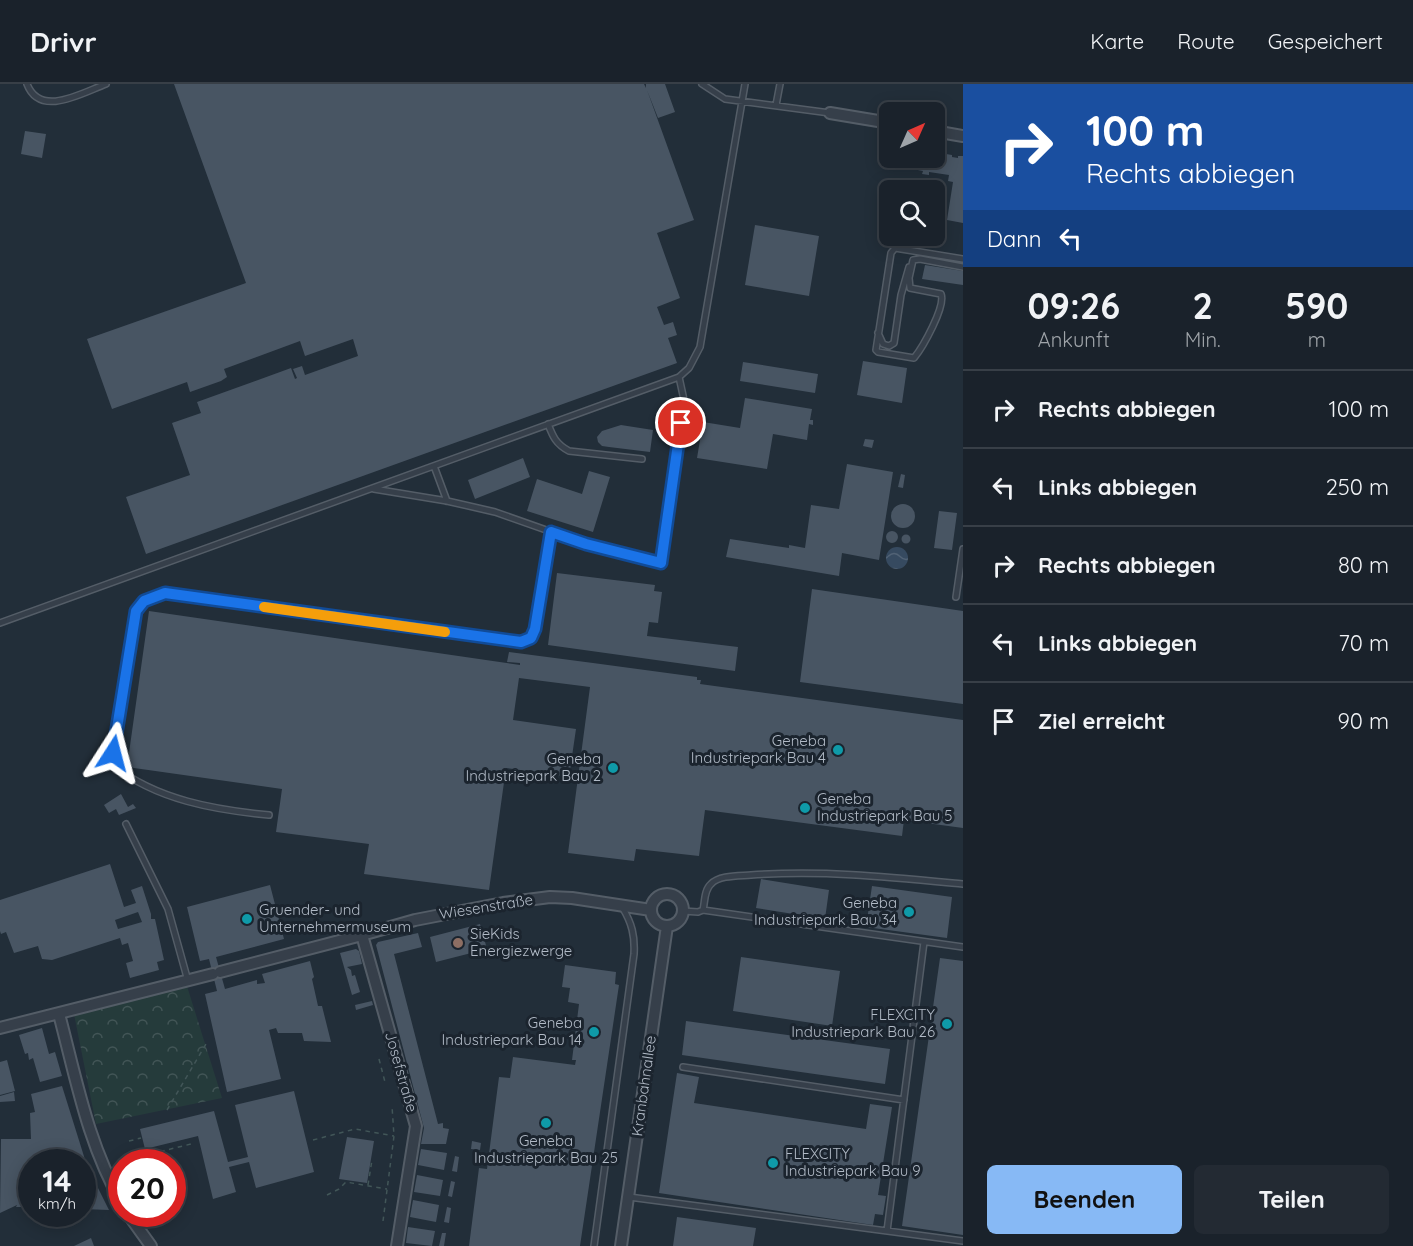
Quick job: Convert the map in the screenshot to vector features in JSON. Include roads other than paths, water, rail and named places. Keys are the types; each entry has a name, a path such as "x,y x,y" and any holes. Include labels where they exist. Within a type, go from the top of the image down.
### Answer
{"street":[{"path":"830,113 879,121"},
{"path":"945,133 963,136"},
{"path":"667,894 681,902 683,911 679,921 667,926 654,920 651,910 657,897 667,894"},
{"name":"Wiesenstraße","path":"0,1028 188,981 415,920 493,905 550,897 572,898 651,910"},
{"name":"Kranbahnallee","path":"621,1246 667,926"},
{"name":"Josefstraße","path":"362,935 416,1126 397,1246"},
{"path":"59,1014 89,1128 108,1177"},
{"path":"137,1227 151,1246"}],"lane":[{"path":"27,84 35,97 48,103 106,84"},
{"path":"702,84 725,99 830,113"},
{"path":"0,623 679,377 689,368 700,347 745,84"},
{"path":"776,105 780,84"},
{"path":"912,264 909,278 910,288 943,295 943,300 920,352 914,358 878,352 875,346 891,253 895,248 963,259"},
{"path":"878,333 884,344 889,346 894,343 907,270 915,258 963,267"},
{"path":"372,489 447,501 495,512 586,544 661,563 684,400 679,377"},
{"path":"548,424 559,446 569,451 642,459"},
{"path":"434,466 447,501"},
{"path":"269,815 232,812 177,798 150,787 113,765 136,611 144,601 165,593 521,642 531,638 535,629 551,532"},
{"path":"956,597 963,549"},
{"path":"126,824 168,909 188,981"},
{"path":"703,910 706,890 711,884 718,879 745,876 796,872 862,874 963,884"},
{"path":"594,1246 635,942 632,926 621,906"},
{"path":"683,911 703,910 963,947"},
{"path":"887,1231 924,942"},
{"path":"683,1067 904,1100"},
{"path":"628,1197 963,1241"}],"water":[{"path":"897,547 905,550 908,558 905,566 897,569 889,566 886,558 889,550"}],"place":[{"name":"Geneba Industriepark Bau 4","path":"838,750"},
{"name":"Geneba Industriepark Bau 2","path":"613,768"},
{"name":"Geneba Industriepark Bau 5","path":"805,808"},
{"name":"Geneba Industriepark Bau 34","path":"909,912"},
{"name":"Gruender- und Unternehmermuseum","path":"247,919"},
{"name":"SieKids Energiezwerge","path":"458,943"},
{"name":"FLEXCITY Industriepark Bau 26","path":"947,1024"},
{"name":"Geneba Industriepark Bau 14","path":"594,1032"},
{"name":"Geneba Industriepark Bau 25","path":"546,1123"},
{"name":"FLEXCITY Industriepark Bau 9","path":"773,1163"}]}
